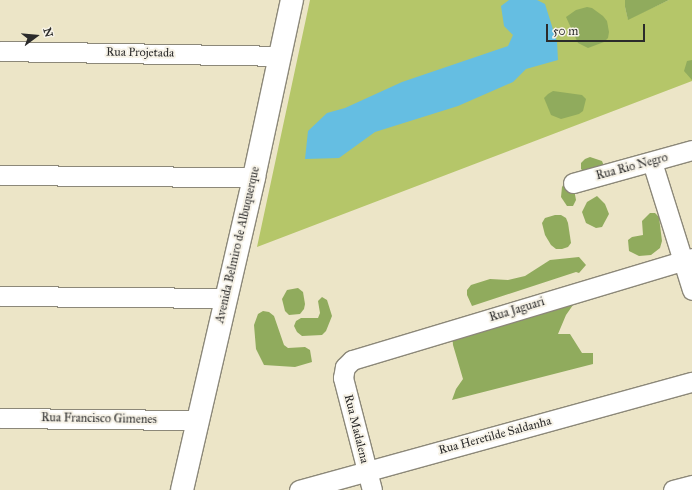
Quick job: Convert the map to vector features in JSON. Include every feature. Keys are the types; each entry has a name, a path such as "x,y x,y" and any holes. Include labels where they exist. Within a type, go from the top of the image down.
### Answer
{"main road":[{"name":"Avenida Belmiro de Albuquerque","path":"182,490 254,177 292,0"}],"street":[{"name":"Rua Projetada","path":"0,51 280,56"},
{"name":"Rua Rio Negro","path":"573,183 692,150"},
{"path":"652,162 687,259 692,290"},
{"path":"0,175 254,177"},
{"name":"Rua Jaguari","path":"345,367 352,360 361,356 687,259"},
{"path":"0,296 225,298"},
{"name":"Rua Madalena","path":"345,367 343,378 372,490"},
{"name":"Rua Heretilde Saldanha","path":"299,490 692,382"},
{"name":"Rua Francisco Gimenes","path":"0,418 197,420"},
{"path":"673,490 692,485"}],"green space":[{"path":"310,0 625,0 628,19 669,0 692,0 692,81 257,247"},
{"path":"625,0 669,0 628,20"},
{"path":"587,7 592,8 603,16 607,21 609,32 608,38 604,42 588,48 578,43 566,17 576,10"},
{"path":"692,60 692,80 684,71 687,61"},
{"path":"553,91 582,95 586,99 583,111 579,114 561,119 551,115 544,98"},
{"path":"590,157 602,161 606,171 585,173 581,169 581,163"},
{"path":"565,182 574,189 576,200 573,206 567,206 561,197 562,187"},
{"path":"597,196 605,204 609,214 602,227 596,228 586,223 582,212 587,202"},
{"path":"650,213 655,213 659,217 662,241 660,248 651,255 639,256 629,251 628,240 632,237 643,235 642,221"},
{"path":"561,215 566,218 568,223 571,243 568,247 562,249 556,249 551,245 545,235 542,223 545,218"},
{"path":"579,257 586,265 579,273 576,272 472,306 467,295 467,290 471,285 490,279 508,280 525,276 550,260"},
{"path":"298,288 303,292 305,304 304,309 300,314 289,315 285,311 282,299 287,290"},
{"path":"322,297 327,300 332,316 326,331 322,335 302,336 297,332 294,326 296,321 301,318 318,318 320,313 318,301"},
{"path":"563,299 573,305 566,315 558,334 570,334 582,353 593,353 593,364 452,400 456,389 463,379 453,345 452,333"},
{"path":"263,311 269,312 274,316 284,345 288,348 305,347 310,350 312,362 295,367 264,365 256,349 254,325 258,314"}],"water":[{"path":"509,0 537,0 545,4 557,42 558,60 526,69 513,82 458,106 375,132 339,158 305,159 308,131 327,113 345,108 402,82 508,46 513,35 504,26 501,6"}]}
